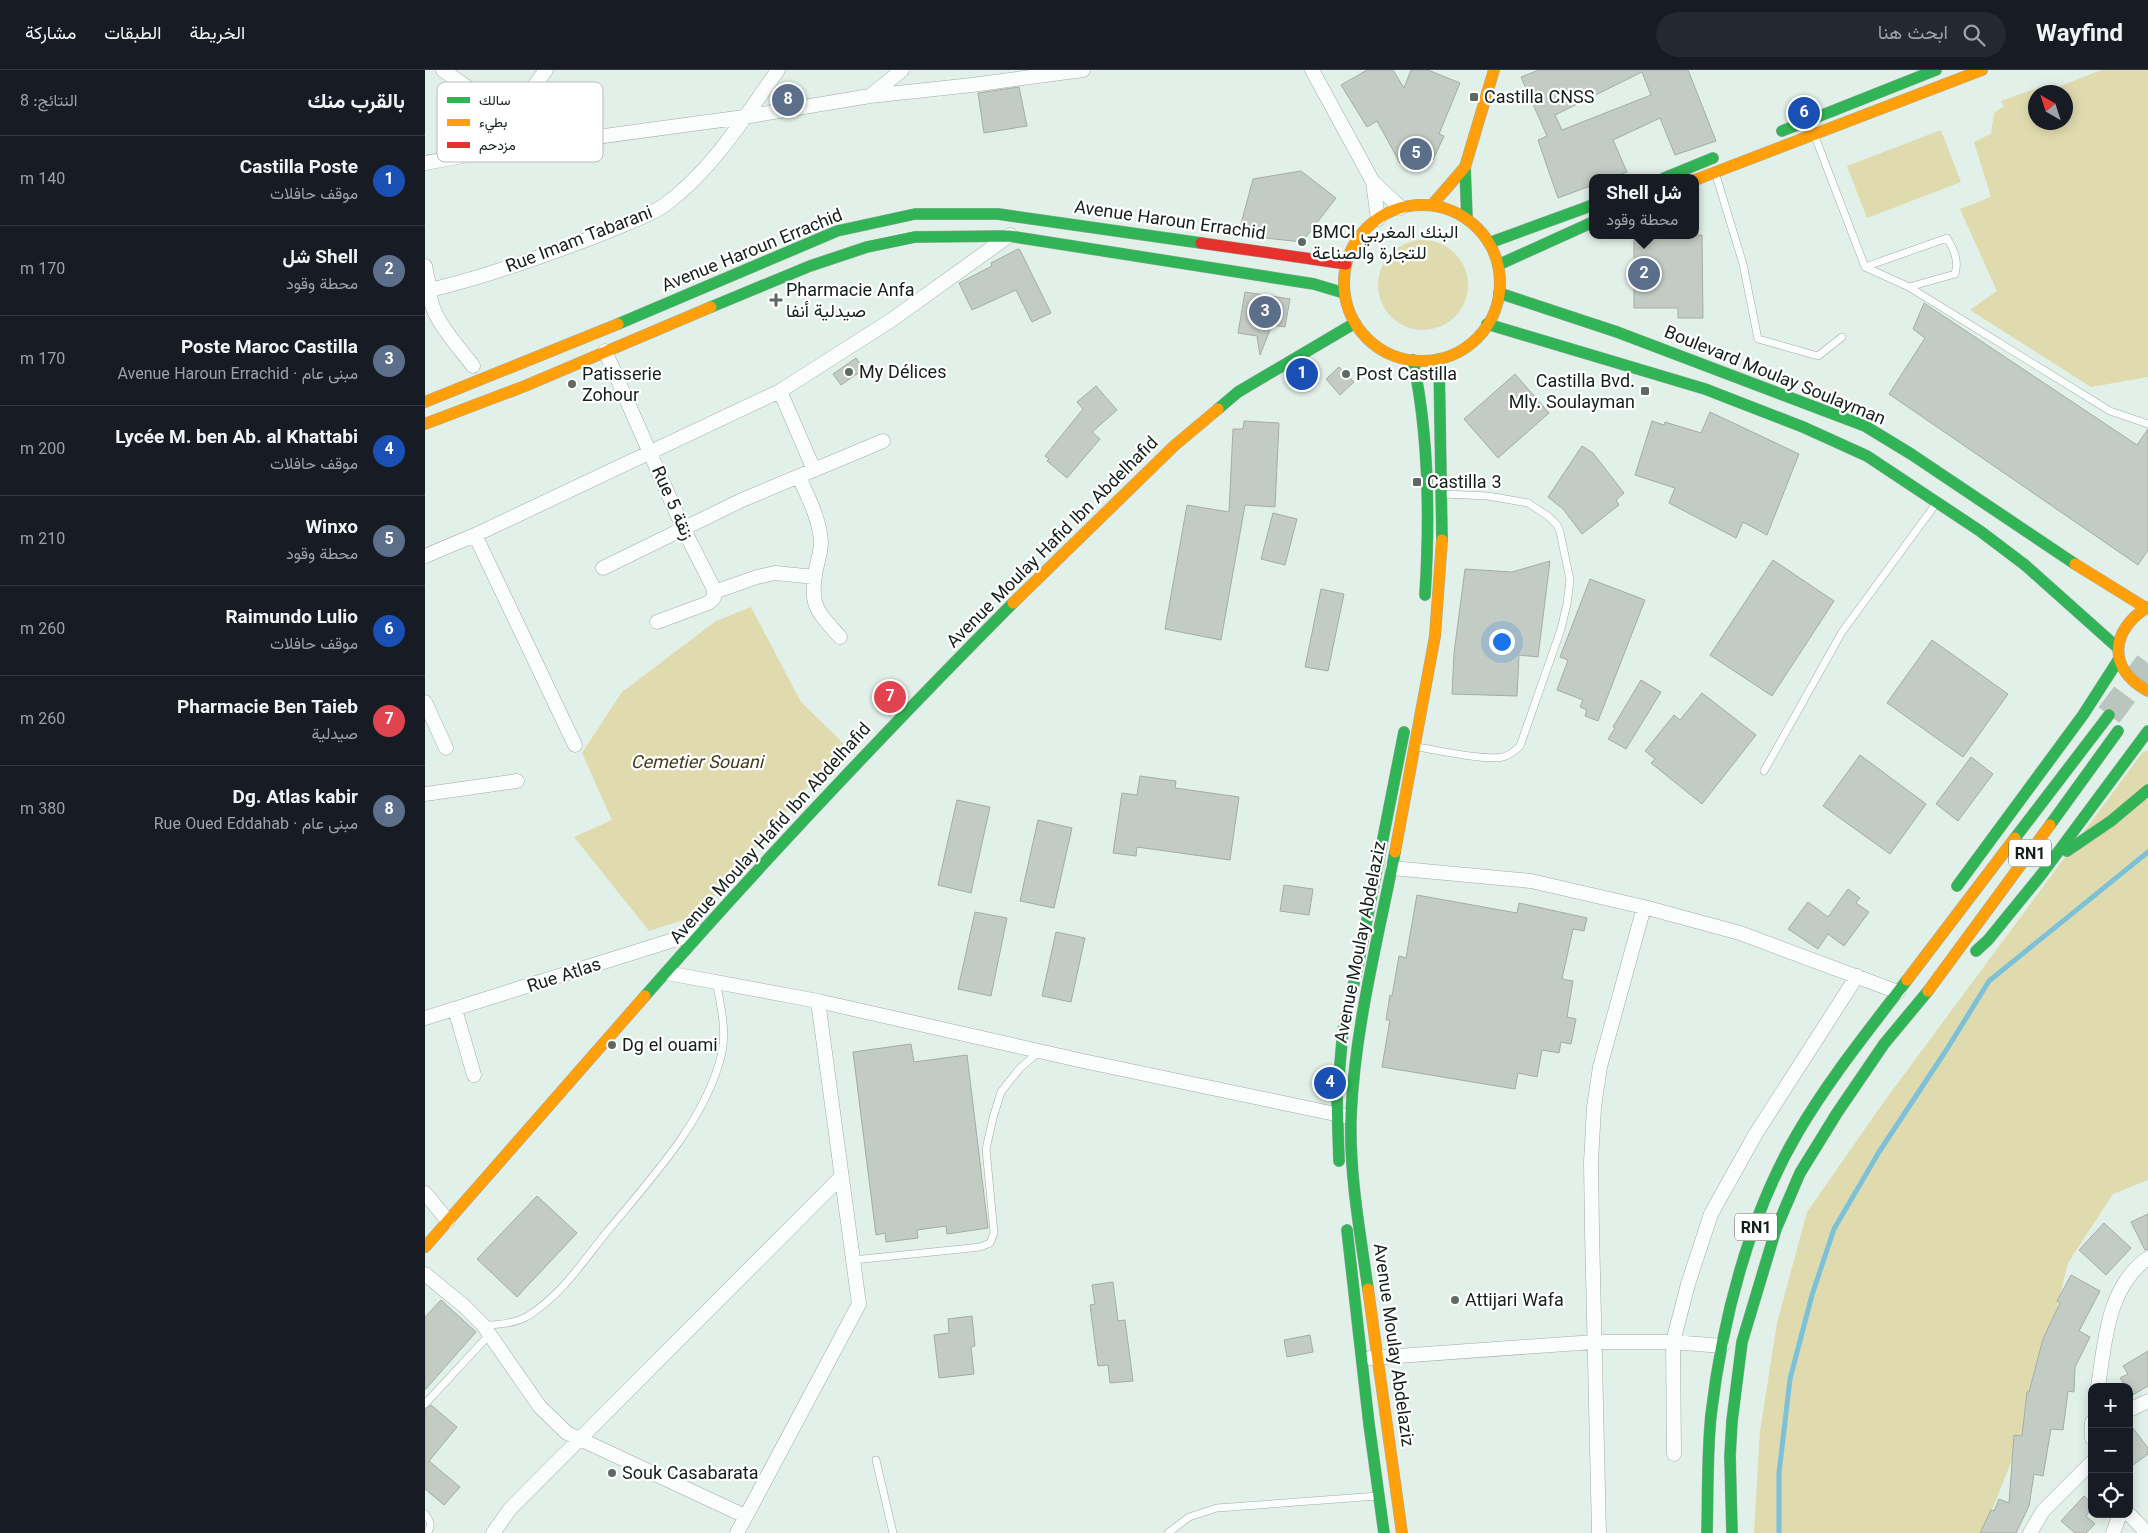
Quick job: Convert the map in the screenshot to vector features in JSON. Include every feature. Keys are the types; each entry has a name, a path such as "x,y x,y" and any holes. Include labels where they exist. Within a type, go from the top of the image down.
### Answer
{"main road":[{"path":"1467,219 1465,167 1494,70"},
{"path":"1770,136 1936,70"},
{"path":"1699,178 1982,70"},
{"path":"1674,174 1725,153"},
{"path":"1432,206 1465,167"},
{"path":"1432,206 1450,210 1467,219 1479,230 1489,243 1498,265 1499,293 1495,310 1475,340 1458,352 1439,359 1413,360 1390,354 1370,341 1355,323 1348,309 1344,293 1346,264 1363,231 1377,219 1401,208 1432,206"},
{"path":"1489,243 1589,206"},
{"name":"Avenue Haroun Errachid","path":"425,402 566,346 837,231 915,214 998,214 1027,217 1346,264"},
{"path":"1498,265 1589,224"},
{"name":"Avenue Haroun Errachid","path":"425,424 525,386 810,266 867,247 915,236 1009,236 1314,284 1344,293"},
{"name":"Boulevard Moulay Soulayman","path":"1499,293 1626,335 1865,426 1911,454 2041,542 2147,607"},
{"name":"Avenue Moulay Hafid Ibn Abdelhafid","path":"425,1247 703,931 896,721 1040,576 1174,446 1238,392 1355,323"},
{"path":"1487,324 1705,389 1803,427 1867,456 1937,502 2025,565 2119,654 2124,671 2131,680 2148,691"},
{"name":"Avenue Moulay Abdelaziz","path":"1340,1171 1344,1116 1435,636 1442,554 1443,494 1439,359"},
{"path":"1413,360 1419,386 1426,456 1427,549 1424,607"},
{"path":"1951,895 2083,715 2119,654 2122,631 2132,617 2147,607"},
{"name":"RN1","path":"1707,1533 1707,1454 1722,1346 1739,1276 1757,1223 1781,1163 1814,1106 1852,1052 2109,715"},
{"name":"Avenue Moulay Abdelaziz","path":"1402,1533 1353,1168 1344,1116 1339,1064 1343,1030 1406,718"},
{"name":"RN1","path":"1732,1533 1730,1456 1732,1421 1742,1342 1776,1229 1800,1173 1837,1113 1884,1044 1938,980 2122,727"},
{"path":"1938,980 1989,940 2050,863 2148,731"},
{"path":"2050,863 2111,822 2148,790"},
{"path":"1383,839 1397,842"},
{"path":"1920,963 1931,930"},
{"name":"Avenue Moulay Abdelaziz","path":"1358,1214 1345,1217 1361,1360 1385,1533"}],"street":[{"path":"443,70 460,82"},
{"path":"537,82 546,70"},
{"name":"Rue Imam Tabarani","path":"428,291 475,279 578,243 639,218 665,205 686,187 712,159 745,117 777,70"},
{"path":"870,96 902,70"},
{"path":"603,136 745,117 870,96 972,86 1083,70"},
{"path":"1313,70 1373,182 1401,208"},
{"path":"1373,182 1377,219"},
{"path":"425,556 475,535 780,391 890,321 1009,236 1027,217"},
{"path":"425,266 430,303 439,319 473,366"},
{"path":"425,322 439,319"},
{"name":"Rue 5 زنقة","path":"605,351 684,530 711,581 714,592"},
{"path":"780,391 814,470"},
{"path":"603,568 742,500 883,441"},
{"path":"799,477 819,530 820,554 815,577 815,604 819,613 840,637"},
{"path":"475,535 575,745"},
{"path":"657,622 708,603 714,598 714,592 757,577 775,573 815,577"},
{"path":"425,702 446,748"},
{"path":"425,794 517,781"},
{"path":"1392,868 1531,881 1645,907 1740,933 1898,992"},
{"path":"1599,1533 1591,1162 1594,1107 1600,1067 1645,907"},
{"name":"Rue Atlas","path":"425,1018 703,931"},
{"path":"667,973 818,1001 1344,1116"},
{"path":"1674,1454 1673,1342 1688,1284 1711,1214 1747,1149 1857,976"},
{"path":"737,1533 859,1304 818,1001"},
{"path":"455,1008 474,1076"},
{"path":"493,1533 510,1509 841,1177"},
{"path":"425,1193 448,1221"},
{"path":"2099,1383 2112,1309 2118,1293 2128,1279 2148,1258"},
{"path":"425,1274 464,1306 486,1330 540,1407 567,1433 745,1516"},
{"path":"1361,1360 1377,1356 1594,1342 1673,1342 1722,1346"},
{"path":"2133,1408 2148,1401"},
{"path":"2030,1533 2043,1511 2088,1466"},
{"path":"2113,1533 2119,1518"},
{"path":"2133,1518 2147,1533"}],"lane":[{"path":"1814,133 1865,267 1909,287 2110,411 2148,424"},
{"path":"1715,172 1743,264 1758,339 1818,356 1842,337"},
{"path":"1865,267 1947,238 1954,250 1958,265 1955,274 1909,287"},
{"path":"1401,744 1465,755 1502,757 1512,753 1520,746 1561,629 1570,580 1557,525 1539,508 1488,496 1443,494"},
{"path":"1764,771 1842,632 1937,502"},
{"path":"425,1404 486,1330 525,1317 564,1285 679,1142 713,1082 721,1059 725,1030 716,981"},
{"path":"853,1260 980,1247 990,1243 994,1232 986,1149 993,1118 1001,1092 1020,1068 1041,1050"},
{"path":"876,1460 893,1533"},
{"path":"1168,1533 1189,1517 1217,1508 1379,1496"},
{"path":"425,1514 430,1520 430,1529 427,1533"}],"green space":[{"path":"2101,70 2148,70 2148,377 2091,387 1970,310 1997,291 1960,209 1991,197 1974,142 1991,134 1994,113 2004,106 2001,101 2028,91 2028,130 2073,130 2073,85 2063,85"},
{"path":"1941,130 1961,182 1867,218 1847,166"},
{"path":"1423,240 1440,243 1455,253 1465,268 1468,285 1465,302 1455,317 1440,327 1423,330 1406,327 1391,317 1381,302 1378,285 1381,268 1391,253 1406,243"},
{"name":"Cemetier Souani","path":"751,607 801,702 844,744 699,915 649,931 574,837 612,820 582,753 622,692 716,621"},
{"path":"2148,750 2148,1180 2113,1194 2068,1263 2032,1409 1983,1533 1754,1533 1760,1431 1777,1323 1807,1212 1883,1103 2142,753"}],"building":[{"path":"1367,70 1393,70 1404,88 1411,70 1428,70 1460,83 1439,134 1444,136 1433,160 1416,154 1400,163 1377,121 1367,127 1341,85"},
{"path":"1539,70 1688,70 1716,141 1675,155 1660,118 1613,140 1627,172 1622,174 1589,174 1589,186 1558,198 1538,140 1547,136 1521,77","holes":["1642,72 1651,95 1562,130 1555,115"]},
{"path":"1019,87 1027,126 984,133 978,93"},
{"path":"1301,171 1336,198 1302,242 1238,235 1253,179"},
{"path":"1699,235 1702,235 1703,318 1678,318 1678,308 1634,308 1634,239 1699,239"},
{"path":"1018,249 1051,313 1032,322 1016,290 972,310 959,283 992,266 991,263"},
{"path":"1245,292 1290,299 1285,327 1272,325 1260,355 1257,336 1238,333"},
{"path":"1924,303 2137,445 2148,429 2148,550 2138,565 1889,394 1925,338 1913,329"},
{"name":"My Délices","path":"856,358 864,369 841,385 833,374"},
{"path":"1339,367 1354,382 1340,395 1326,379"},
{"path":"1515,374 1549,413 1498,458 1464,419"},
{"path":"1096,386 1117,410 1092,432 1100,439 1067,478 1047,461 1049,459 1045,456 1083,409 1077,402"},
{"path":"1710,412 1799,454 1767,535 1743,522 1736,538 1669,503 1675,488 1635,475 1652,421 1664,425 1665,422 1701,433"},
{"path":"1244,421 1279,423 1275,507 1245,505 1221,640 1165,629 1187,505 1229,512 1233,429 1243,429"},
{"path":"1582,446 1593,453 1624,493 1616,500 1619,505 1582,534 1563,509 1548,497"},
{"path":"1273,513 1297,519 1285,565 1261,559"},
{"path":"1773,560 1834,601 1772,696 1710,655"},
{"path":"1550,561 1538,657 1519,655 1517,696 1452,694 1454,653 1465,569 1512,572"},
{"path":"1590,579 1645,600 1598,721 1585,716 1587,710 1580,707 1583,700 1557,690 1568,660 1560,657"},
{"path":"1321,589 1344,594 1328,671 1305,667"},
{"path":"1932,640 2008,694 1963,757 1887,703"},
{"path":"1641,680 1661,692 1626,749 1608,739"},
{"path":"1702,693 1756,735 1702,804 1651,763 1655,759 1645,751 1674,715 1680,720"},
{"path":"1860,755 1926,804 1890,854 1823,806"},
{"path":"1971,757 1993,774 1958,821 1936,804"},
{"path":"1140,776 1176,781 1175,788 1239,797 1230,860 1137,847 1136,856 1113,853 1122,793 1137,795"},
{"path":"957,800 990,807 971,893 938,885"},
{"path":"1038,820 1072,828 1054,908 1020,901"},
{"path":"1284,885 1313,889 1309,915 1280,911"},
{"path":"1848,889 1860,898 1856,903 1869,912 1844,946 1828,934 1818,949 1788,929 1808,902 1828,917"},
{"path":"1417,895 1517,913 1519,903 1587,918 1584,931 1573,929 1562,979 1573,981 1567,1017 1576,1019 1571,1044 1561,1042 1559,1053 1542,1050 1537,1077 1518,1073 1515,1089 1382,1067 1390,1020 1386,1020 1390,995 1392,996 1399,956 1406,958"},
{"path":"975,912 1007,918 991,996 958,989"},
{"path":"1056,932 1085,938 1071,1002 1042,996"},
{"path":"911,1044 914,1062 967,1055 988,1228 947,1234 946,1226 917,1230 918,1238 886,1242 885,1233 876,1235 853,1052"},
{"path":"537,1196 577,1233 517,1297 477,1259"},
{"path":"2148,1214 2148,1249 2145,1250 2131,1222"},
{"path":"2104,1223 2131,1248 2106,1275 2079,1250"},
{"path":"2071,1275 2100,1291 2079,1331 2090,1337 2075,1367 2074,1392 2068,1391 2063,1430 2051,1429 2043,1476 2034,1474 2029,1506 2016,1533 1980,1533 1991,1510 1994,1511 1999,1499 2009,1503 2014,1435 2022,1436 2027,1392 2029,1392 2043,1339 2060,1303 2057,1301"},
{"path":"1113,1282 1118,1321 1125,1320 1133,1381 1110,1383 1108,1365 1098,1366 1090,1305 1095,1304 1092,1285"},
{"path":"441,1300 476,1332 425,1390 425,1317"},
{"path":"972,1316 975,1346 971,1347 974,1374 939,1378 934,1335 949,1333 948,1319"},
{"path":"1310,1335 1313,1352 1287,1357 1284,1340"},
{"path":"2148,1351 2148,1386 2133,1395 2133,1383 2123,1383 2120,1378 2128,1374 2123,1366"},
{"path":"431,1405 457,1427 429,1461 460,1487 444,1505 425,1489 425,1409"},
{"path":"2133,1428 2148,1448 2148,1454 2133,1465"},
{"path":"2084,1496 2088,1500 2088,1514 2086,1516 2095,1524 2086,1533 2075,1533 2061,1521"}],"waterway":[{"path":"1779,1533 1779,1473 1790,1379 1812,1295 1834,1229 1879,1152 1989,981 2148,852"}],"tunnel":[{"path":"2109,715 2148,663"}],"traffic: fast":[{"path":"1782,131 1936,70"},
{"path":"1674,174 1713,158"},
{"path":"1465,167 1467,219"},
{"path":"1489,243 1589,206"},
{"path":"618,324 837,231 915,214 998,214 1201,243"},
{"path":"1498,265 1589,224"},
{"path":"711,307 810,266 867,247 915,237 1009,236 1314,284 1344,293"},
{"path":"1499,293 1617,332 1865,426 1911,454 2075,564"},
{"path":"1218,409 1238,392 1355,323"},
{"path":"1487,324 1705,389 1803,427 1867,456 1980,531 2025,565 2118,648"},
{"path":"1439,359 1442,540"},
{"path":"1413,360 1422,418 1427,477 1425,595"},
{"path":"645,996 826,797 1013,603"},
{"path":"1957,886 2083,715 2119,659"},
{"path":"2015,838 2109,715"},
{"path":"2050,825 2118,731"},
{"path":"1976,951 1988,940 2041,875 2148,731"},
{"path":"1339,1161 1337,1098 1343,1030 1357,970 1404,732"},
{"path":"2067,851 2111,821 2148,790"},
{"path":"1368,1289 1353,1181 1351,1137 1353,1082 1362,1016 1395,852"},
{"path":"1707,1533 1709,1445 1716,1379 1730,1306 1752,1234 1780,1166 1809,1114 1850,1055 1907,980"},
{"path":"1732,1533 1730,1456 1732,1421 1742,1342 1776,1229 1800,1173 1837,1113 1884,1044 1928,991"},
{"path":"1347,1230 1369,1424 1384,1533"}],"traffic: slow":[{"path":"1432,205 1465,167 1494,70"},
{"path":"1699,178 1982,70"},
{"path":"1422,205 1452,211 1465,218 1477,228 1487,240 1494,253 1500,283 1494,313 1487,326 1477,338 1465,348 1452,355 1422,361 1392,355 1379,348 1367,338 1357,326 1350,313 1344,283 1350,253 1357,240 1367,228 1379,218 1392,211 1422,205"},
{"path":"425,424 525,386 711,307"},
{"path":"425,402 618,324"},
{"path":"1013,603 1174,446 1218,409"},
{"path":"1395,852 1435,636 1442,540"},
{"path":"2075,564 2146,608"},
{"path":"2148,607 2135,616 2126,627 2120,638 2118,649 2120,661 2125,672 2148,691"},
{"path":"1928,991 2050,825"},
{"path":"1907,980 2015,838"},
{"path":"425,1247 645,996"},
{"path":"1368,1289 1402,1533"}],"traffic: jam":[{"path":"1201,243 1346,264"}],"place":[{"name":"Castilla CNSS","path":"1474,97"},
{"name":"Dg. Atlas kabir","path":"788,100"},
{"name":"Raimundo Lulio","path":"1804,113"},
{"name":"Winxo","path":"1416,154"},
{"name":"BMCI البنك المغربي للتجارة والصناعة","path":"1302,242"},
{"name":"Shell شل","path":"1644,274"},
{"name":"Pharmacie Anfa صيدلية أنفا","path":"776,300"},
{"name":"Poste Maroc Castilla","path":"1265,312"},
{"name":"My Délices","path":"849,372"},
{"name":"Castilla Poste","path":"1302,374"},
{"name":"Post Castilla","path":"1346,374"},
{"name":"Patisserie Zohour","path":"572,384"},
{"name":"Castilla Bvd. Mly. Soulayman","path":"1645,391"},
{"name":"Castilla 3","path":"1417,482"},
{"name":"Pharmacie Ben Taieb","path":"890,697"},
{"name":"Dg el ouami","path":"612,1045"},
{"name":"Lycée M. ben Ab. al Khattabi","path":"1330,1083"},
{"name":"Attijari Wafa","path":"1455,1300"},
{"name":"Souk Casabarata","path":"612,1473"}]}
